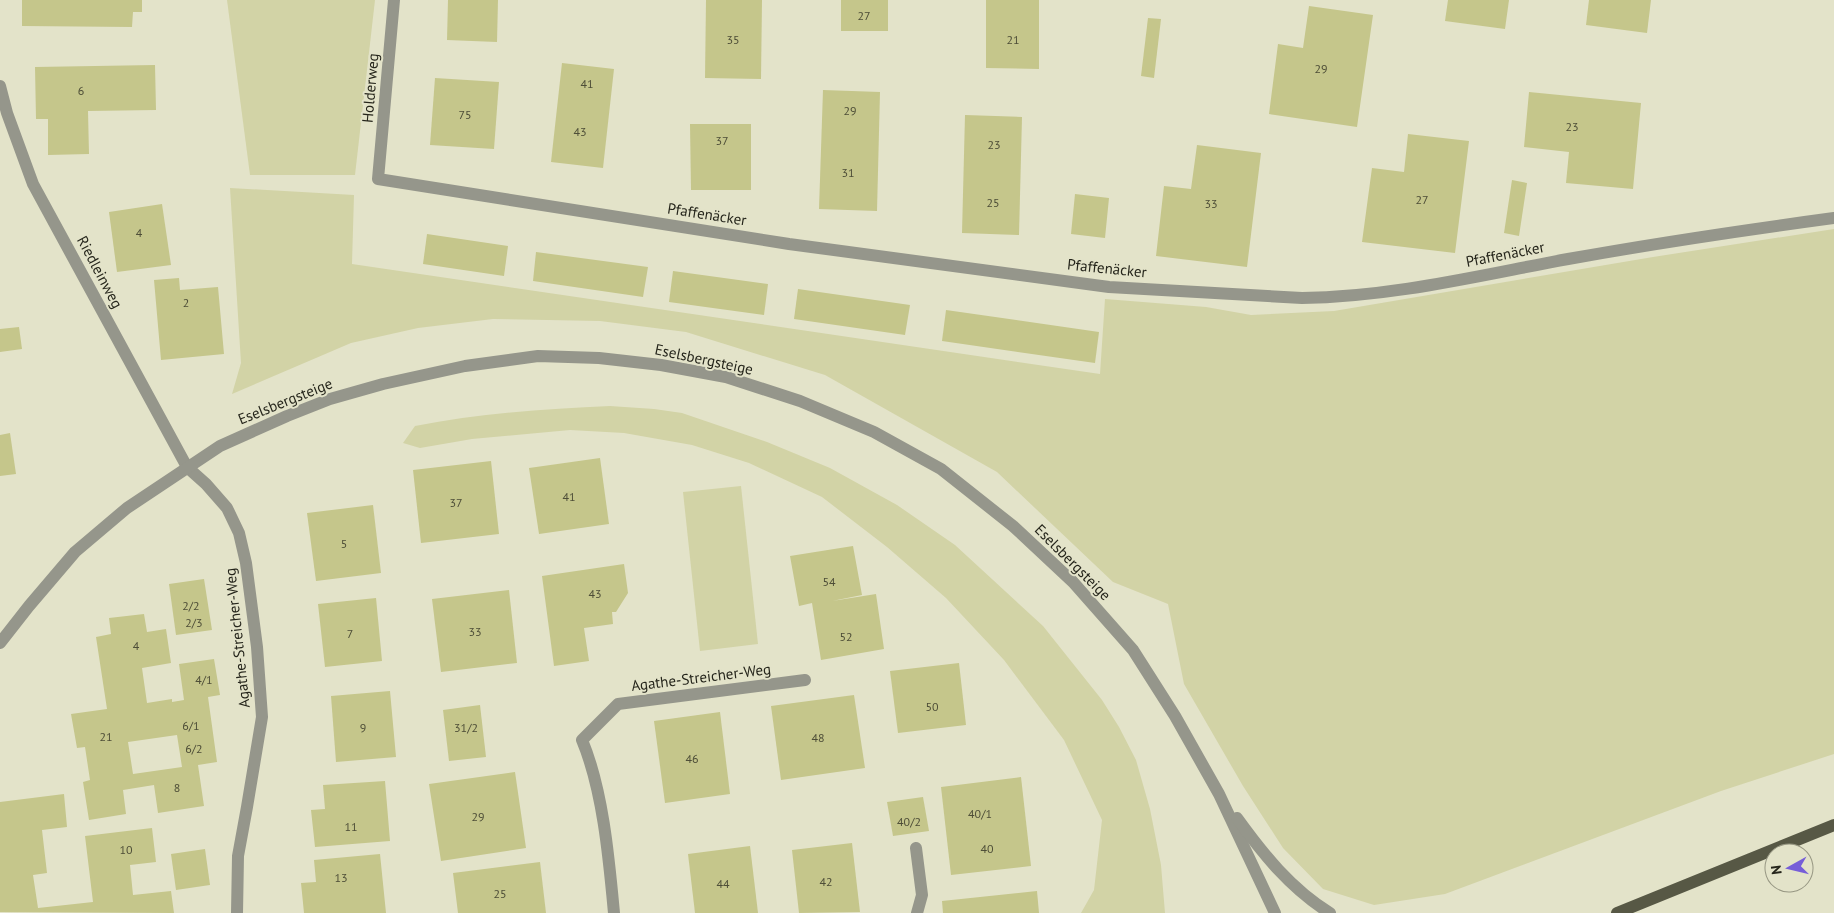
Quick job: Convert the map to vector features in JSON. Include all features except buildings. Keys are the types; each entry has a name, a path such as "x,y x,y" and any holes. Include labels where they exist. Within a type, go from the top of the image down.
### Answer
{"main road":[{"path":"1617,913 1834,825"}],"street":[{"name":"Holderweg","path":"378,179 394,0"},
{"name":"Riedleinweg","path":"0,86 7,113 34,184 187,466"},
{"name":"Pfaffenäcker","path":"378,179 789,244 1108,287 1302,298 1332,298 1375,293 1662,242 1834,218"},
{"name":"Eselsbergsteige","path":"0,643 76,552 127,508 187,466 227,443 330,399 383,384 465,366 538,356 600,358 661,364 726,377 800,401 874,432 941,469 1013,526 1073,582 1133,650 1175,716 1219,794 1276,913"},
{"name":"Agathe-Streicher-Weg","path":"187,466 228,508 239,533 246,564 257,647 262,717 248,807 238,856 237,913"},
{"name":"Agathe-Streicher-Weg","path":"614,913 609,859 595,780 590,758 582,740 618,704 805,680"},
{"path":"1219,794 1261,851 1286,878 1330,913"},
{"path":"916,848 922,895 917,913"}],"green space":[{"path":"227,0 375,0 355,175 250,175"},
{"path":"230,188 354,195 352,264 1100,374 1105,299 1206,307 1251,315 1334,311 1653,257 1834,229 1834,754 1721,791 1445,894 1374,905 1323,889 1283,848 1243,786 1184,684 1168,604 1113,582 997,472 825,375 686,332 600,321 493,319 418,328 351,343 232,394 241,363"},
{"path":"610,406 682,413 767,442 830,468 897,505 955,545 1043,626 1102,700 1119,727 1136,760 1150,809 1161,865 1165,913 1081,913 1094,890 1102,820 1064,740 1004,660 946,598 887,547 822,497 749,463 692,445 624,433 570,430 472,439 420,448 403,443 415,426 512,412"},
{"path":"741,486 758,644 700,651 683,492"}]}
